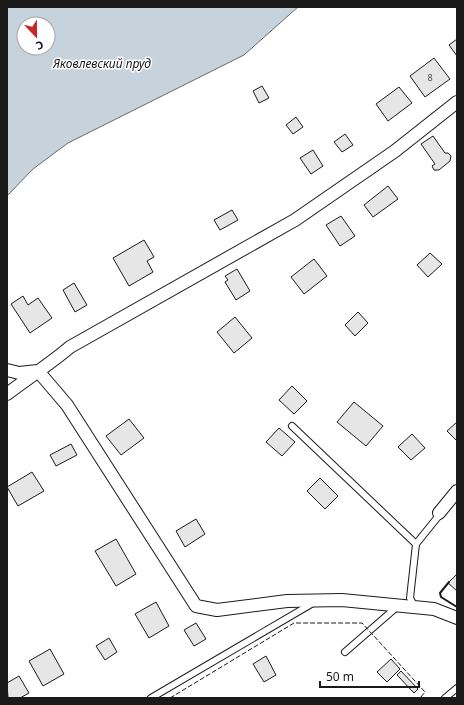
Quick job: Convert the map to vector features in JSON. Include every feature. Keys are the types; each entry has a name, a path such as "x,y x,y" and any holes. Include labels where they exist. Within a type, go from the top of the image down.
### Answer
{"street":[{"path":"7,394 38,371 45,368 70,347 295,220 395,151 457,102"},
{"path":"7,370 19,373 38,371"},
{"path":"38,371 67,405 196,606 217,610 287,601 316,602 342,600 434,609 457,618"},
{"path":"439,513 457,491"}],"lane":[{"path":"292,426 416,544"},
{"path":"416,608 410,598 416,544 439,513 457,502"},
{"path":"151,698 316,602"},
{"path":"345,652 398,606"},
{"path":"444,698 457,688"}],"water":[{"name":"Яковлевский пруд","path":"7,7 298,7 244,55 68,143 33,169 7,196"}],"building":[{"path":"457,39 457,56 449,45"},
{"path":"434,58 450,79 425,97 410,76"},
{"path":"262,86 269,98 259,103 253,91"},
{"path":"399,87 412,103 388,121 376,104"},
{"path":"296,117 303,127 293,134 286,125"},
{"path":"345,134 353,145 342,152 334,142"},
{"path":"433,136 445,153 448,153 451,156 450,161 439,170 434,170 432,166 435,164 421,144"},
{"path":"313,150 323,166 311,174 300,158"},
{"path":"388,186 398,199 373,217 364,205"},
{"path":"232,210 238,220 220,230 214,220"},
{"path":"341,216 355,236 340,246 326,225"},
{"path":"144,240 154,257 147,261 153,272 129,286 113,258"},
{"path":"430,253 442,264 428,277 417,265"},
{"path":"314,259 327,276 304,294 291,277"},
{"path":"237,269 250,291 236,300 225,282 228,280 225,276"},
{"path":"74,283 87,305 75,312 63,290"},
{"path":"23,296 28,305 38,298 52,318 30,333 11,304"},
{"path":"358,312 368,323 355,336 345,325"},
{"path":"235,317 252,338 234,353 217,332"},
{"path":"292,386 307,401 294,414 279,400"},
{"path":"354,402 383,426 366,446 337,422"},
{"path":"129,419 144,438 121,455 106,436"},
{"path":"457,422 457,441 447,431"},
{"path":"279,428 295,442 282,456 266,442"},
{"path":"412,434 425,448 411,460 398,447"},
{"path":"71,444 77,455 56,466 50,455"},
{"path":"32,472 44,491 18,506 7,487"},
{"path":"320,478 338,496 325,509 307,491"},
{"path":"196,519 205,534 185,547 176,531"},
{"path":"116,539 136,574 116,586 95,551"},
{"path":"457,574 457,591 448,583"},
{"path":"156,602 169,626 149,638 135,614"},
{"path":"196,623 206,639 194,646 184,630"},
{"path":"109,638 117,652 105,660 96,646"},
{"path":"50,649 64,674 43,686 29,661"},
{"path":"266,656 276,675 264,682 253,664"},
{"path":"391,659 400,669 387,682 377,672"},
{"path":"401,671 418,689 414,693 397,675"},
{"path":"19,676 29,693 20,698 8,698 7,683"}],"fence":[{"path":"170,698 294,623 362,623 425,692 420,698"}],"wall":[{"path":"449,582 440,593 441,597 457,607"}]}
